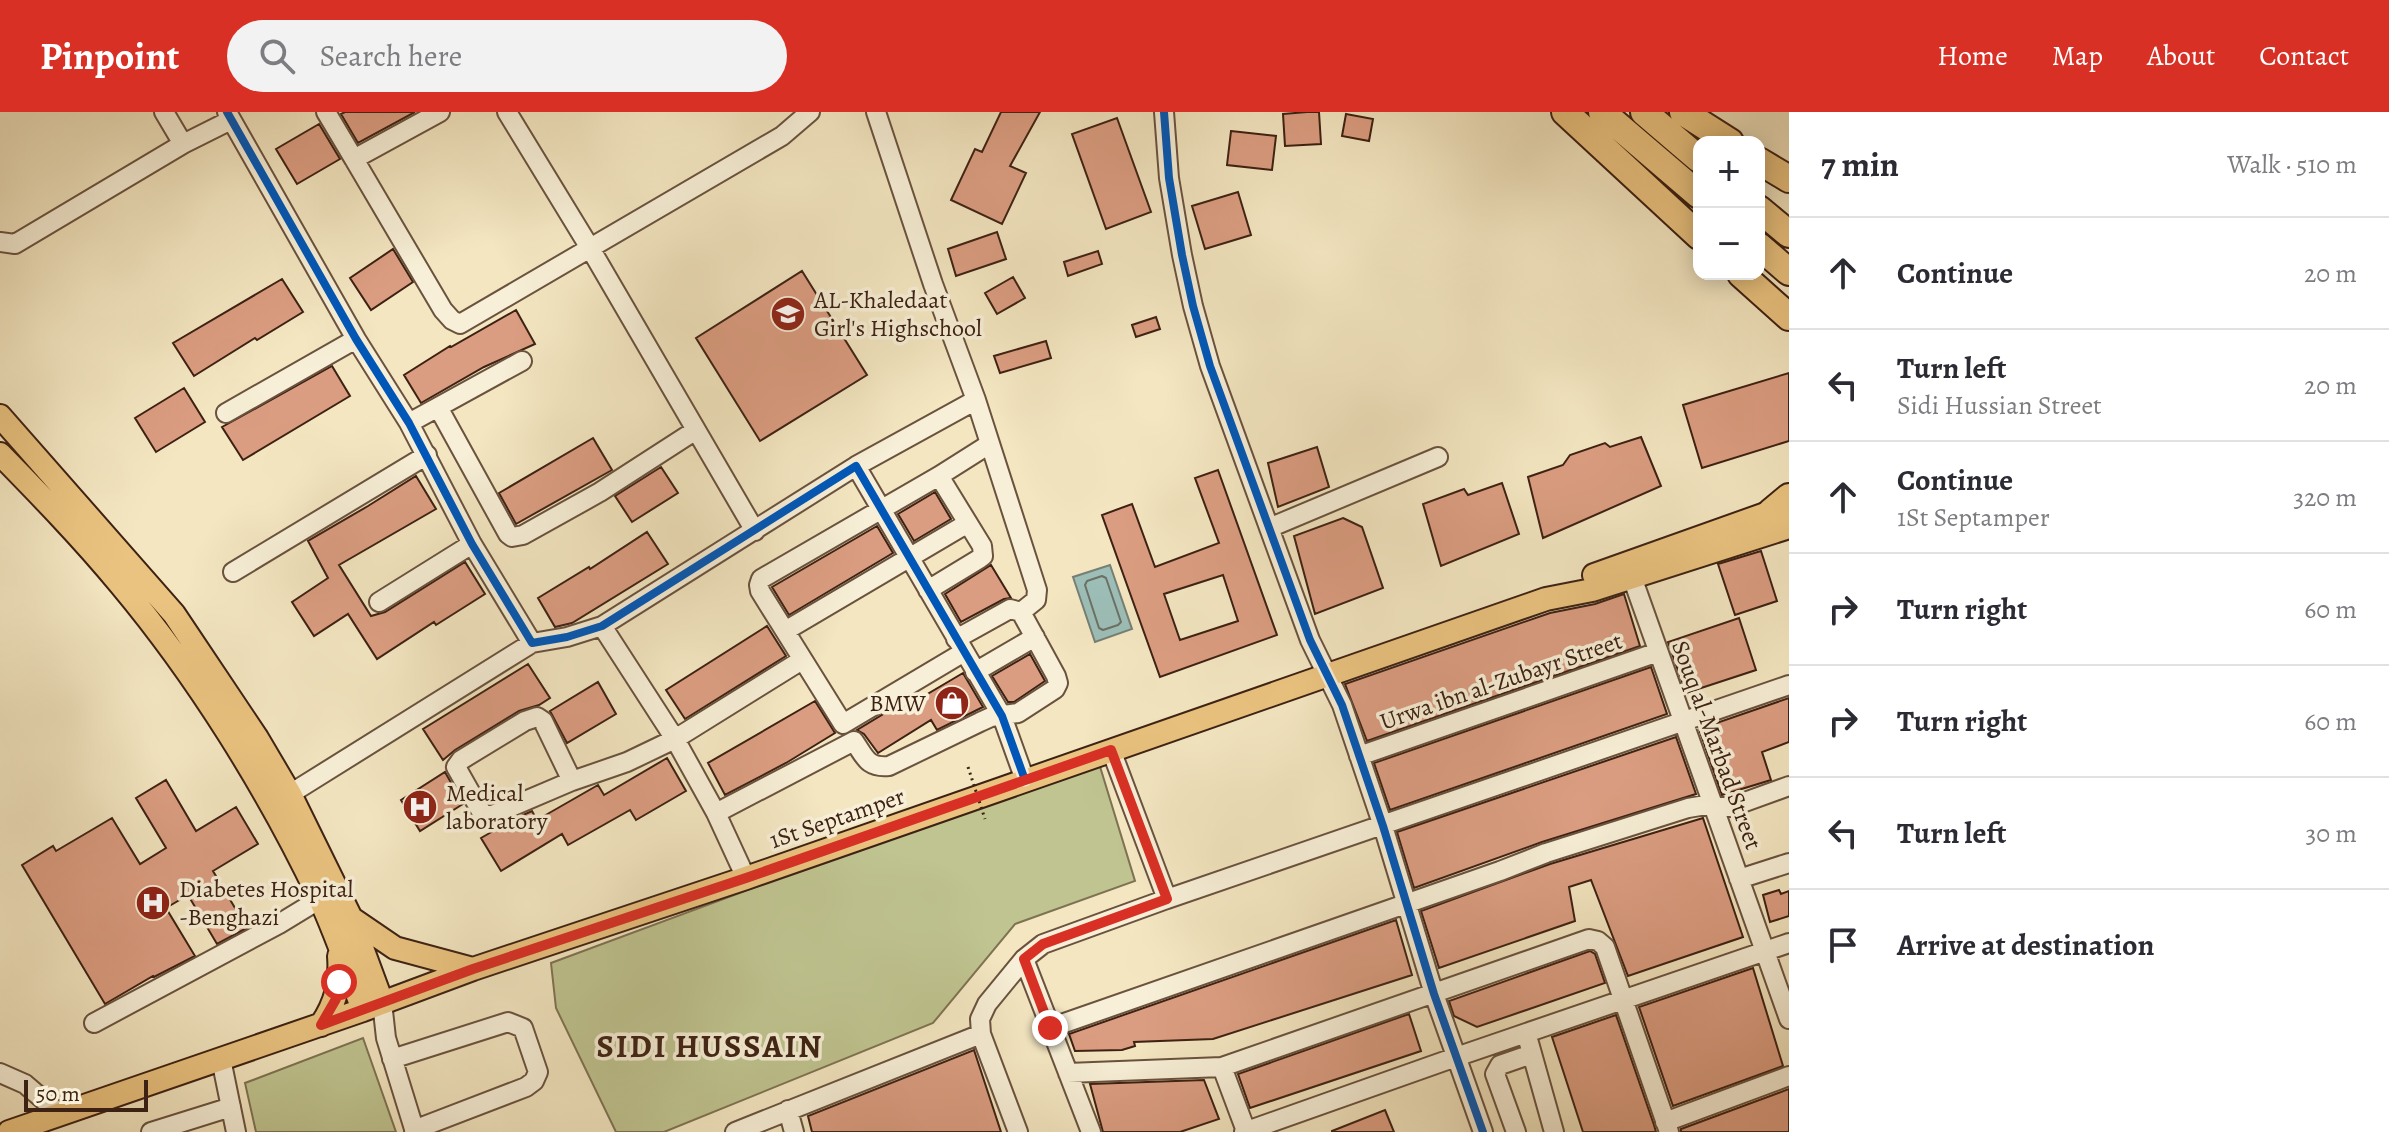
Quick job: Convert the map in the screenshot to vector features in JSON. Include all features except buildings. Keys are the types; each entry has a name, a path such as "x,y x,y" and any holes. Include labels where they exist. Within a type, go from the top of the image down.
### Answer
{"highway":[{"path":"1565,112 1693,230"},
{"path":"1602,112 1693,190"},
{"path":"1644,112 1693,154"},
{"path":"1683,112 1721,136"},
{"path":"1765,165 1789,179"},
{"path":"1765,214 1789,234"},
{"path":"1765,251 1789,272"},
{"path":"1748,280 1789,317"}],"main road":[{"path":"0,416 174,614 257,738 290,794 351,918 372,1006"},
{"path":"0,454 120,584 173,653 232,739 284,828 320,899 338,943 372,1006"},
{"path":"1546,599 1592,590 1632,577 1785,518"},
{"path":"1546,599 1601,572 1785,518"},
{"name":"1St Septamper","path":"9,1132 1546,599"},
{"path":"351,918 395,948 473,969"},
{"path":"321,1025 336,999 340,968 338,943"}],"street":[{"path":"164,112 183,144"},
{"path":"326,112 443,310 460,324 782,136 810,112"},
{"path":"354,159 440,112"},
{"path":"507,112 755,531"},
{"path":"876,112 933,284 976,400 1037,590 1036,600 1021,612"},
{"path":"1164,112 1169,178 1193,306 1210,366 1310,640 1342,705 1434,994 1483,1132"},
{"path":"0,242 15,244 229,116 356,339 409,423 472,544 532,643"},
{"path":"226,413 356,339"},
{"path":"409,423 522,361"},
{"path":"290,794 532,643 567,637 602,626 856,466 976,400"},
{"path":"438,407 512,537 523,535 600,492 696,430"},
{"path":"843,724 1010,609 1021,612 1056,676 1058,683 1055,689 1018,713 980,722 889,766 877,767 869,762 854,741 843,724 802,660 760,591 761,579 988,445"},
{"path":"233,572 427,455"},
{"path":"1269,528 1438,457"},
{"path":"856,466 1002,716 1025,780"},
{"path":"928,590 983,556 982,546 939,476"},
{"path":"785,631 968,523"},
{"path":"379,602 472,544"},
{"name":"Souq al-Marbad Street","path":"1632,577 1789,1019"},
{"path":"602,626 675,739 716,813 746,878"},
{"path":"975,672 1035,637"},
{"name":"Urwa ibn al-Zubayr Street","path":"1359,756 1658,652"},
{"path":"572,781 543,721 537,717 525,721 461,760 456,767 482,813 488,817 572,781 627,762 675,739 802,660"},
{"path":"1018,1132 981,1034 980,1019 987,1004 1024,959 1043,944 1789,685"},
{"path":"716,813 854,741"},
{"path":"1111,750 1167,899"},
{"path":"1050,1028 1546,853 1688,808 1712,804 1731,807 1789,786"},
{"path":"1739,879 1789,863"},
{"path":"94,1023 320,899"},
{"path":"1068,1073 1222,1067 1589,939 1605,947 1667,1127 1789,1076"},
{"path":"1222,1067 1245,1132 1789,943"},
{"path":"1024,959 1091,1132"},
{"path":"372,1006 386,1038 392,1059 415,1131 526,1087 534,1081 538,1072 523,1028 508,1022 392,1059"},
{"path":"1527,1032 1554,1132"},
{"path":"735,1132 981,1034"},
{"path":"1516,1132 1495,1074 1500,1065 1532,1054"},
{"path":"221,1059 236,1132"},
{"path":"0,1073 25,1084 60,1114"},
{"path":"151,1132 231,1107"},
{"path":"788,1110 794,1132"}],"path":[{"path":"968,767 985,819"}],"green space":[{"path":"1098,760 1135,881 1015,924 933,1023 664,1132 616,1132 556,1008 551,963"},
{"path":"363,1038 396,1132 256,1132 245,1083"}],"water":[{"path":"1110,565 1132,629 1095,642 1073,577"}],"cycle path":[{"path":"227,112 356,339 409,423 472,544 532,643 567,637 602,626 856,466 1002,716 1025,780"},
{"path":"1164,112 1169,178 1182,255 1210,366 1310,640 1342,705 1434,994 1483,1132"}],"place":[{"name":"AL-Khaledaat Girl's Highschool","path":"788,314"},
{"name":"BMW","path":"952,703"},
{"name":"Medical laboratory","path":"420,807"},
{"name":"Diabetes Hospital -Benghazi","path":"153,903"}],"district":[{"name":"SIDI HUSSAIN","path":"710,1046"}],"route":[{"path":"339,982 336,999 321,1025 473,969 746,878 1111,750 1167,899 1043,944 1024,959 1050,1028"}]}
